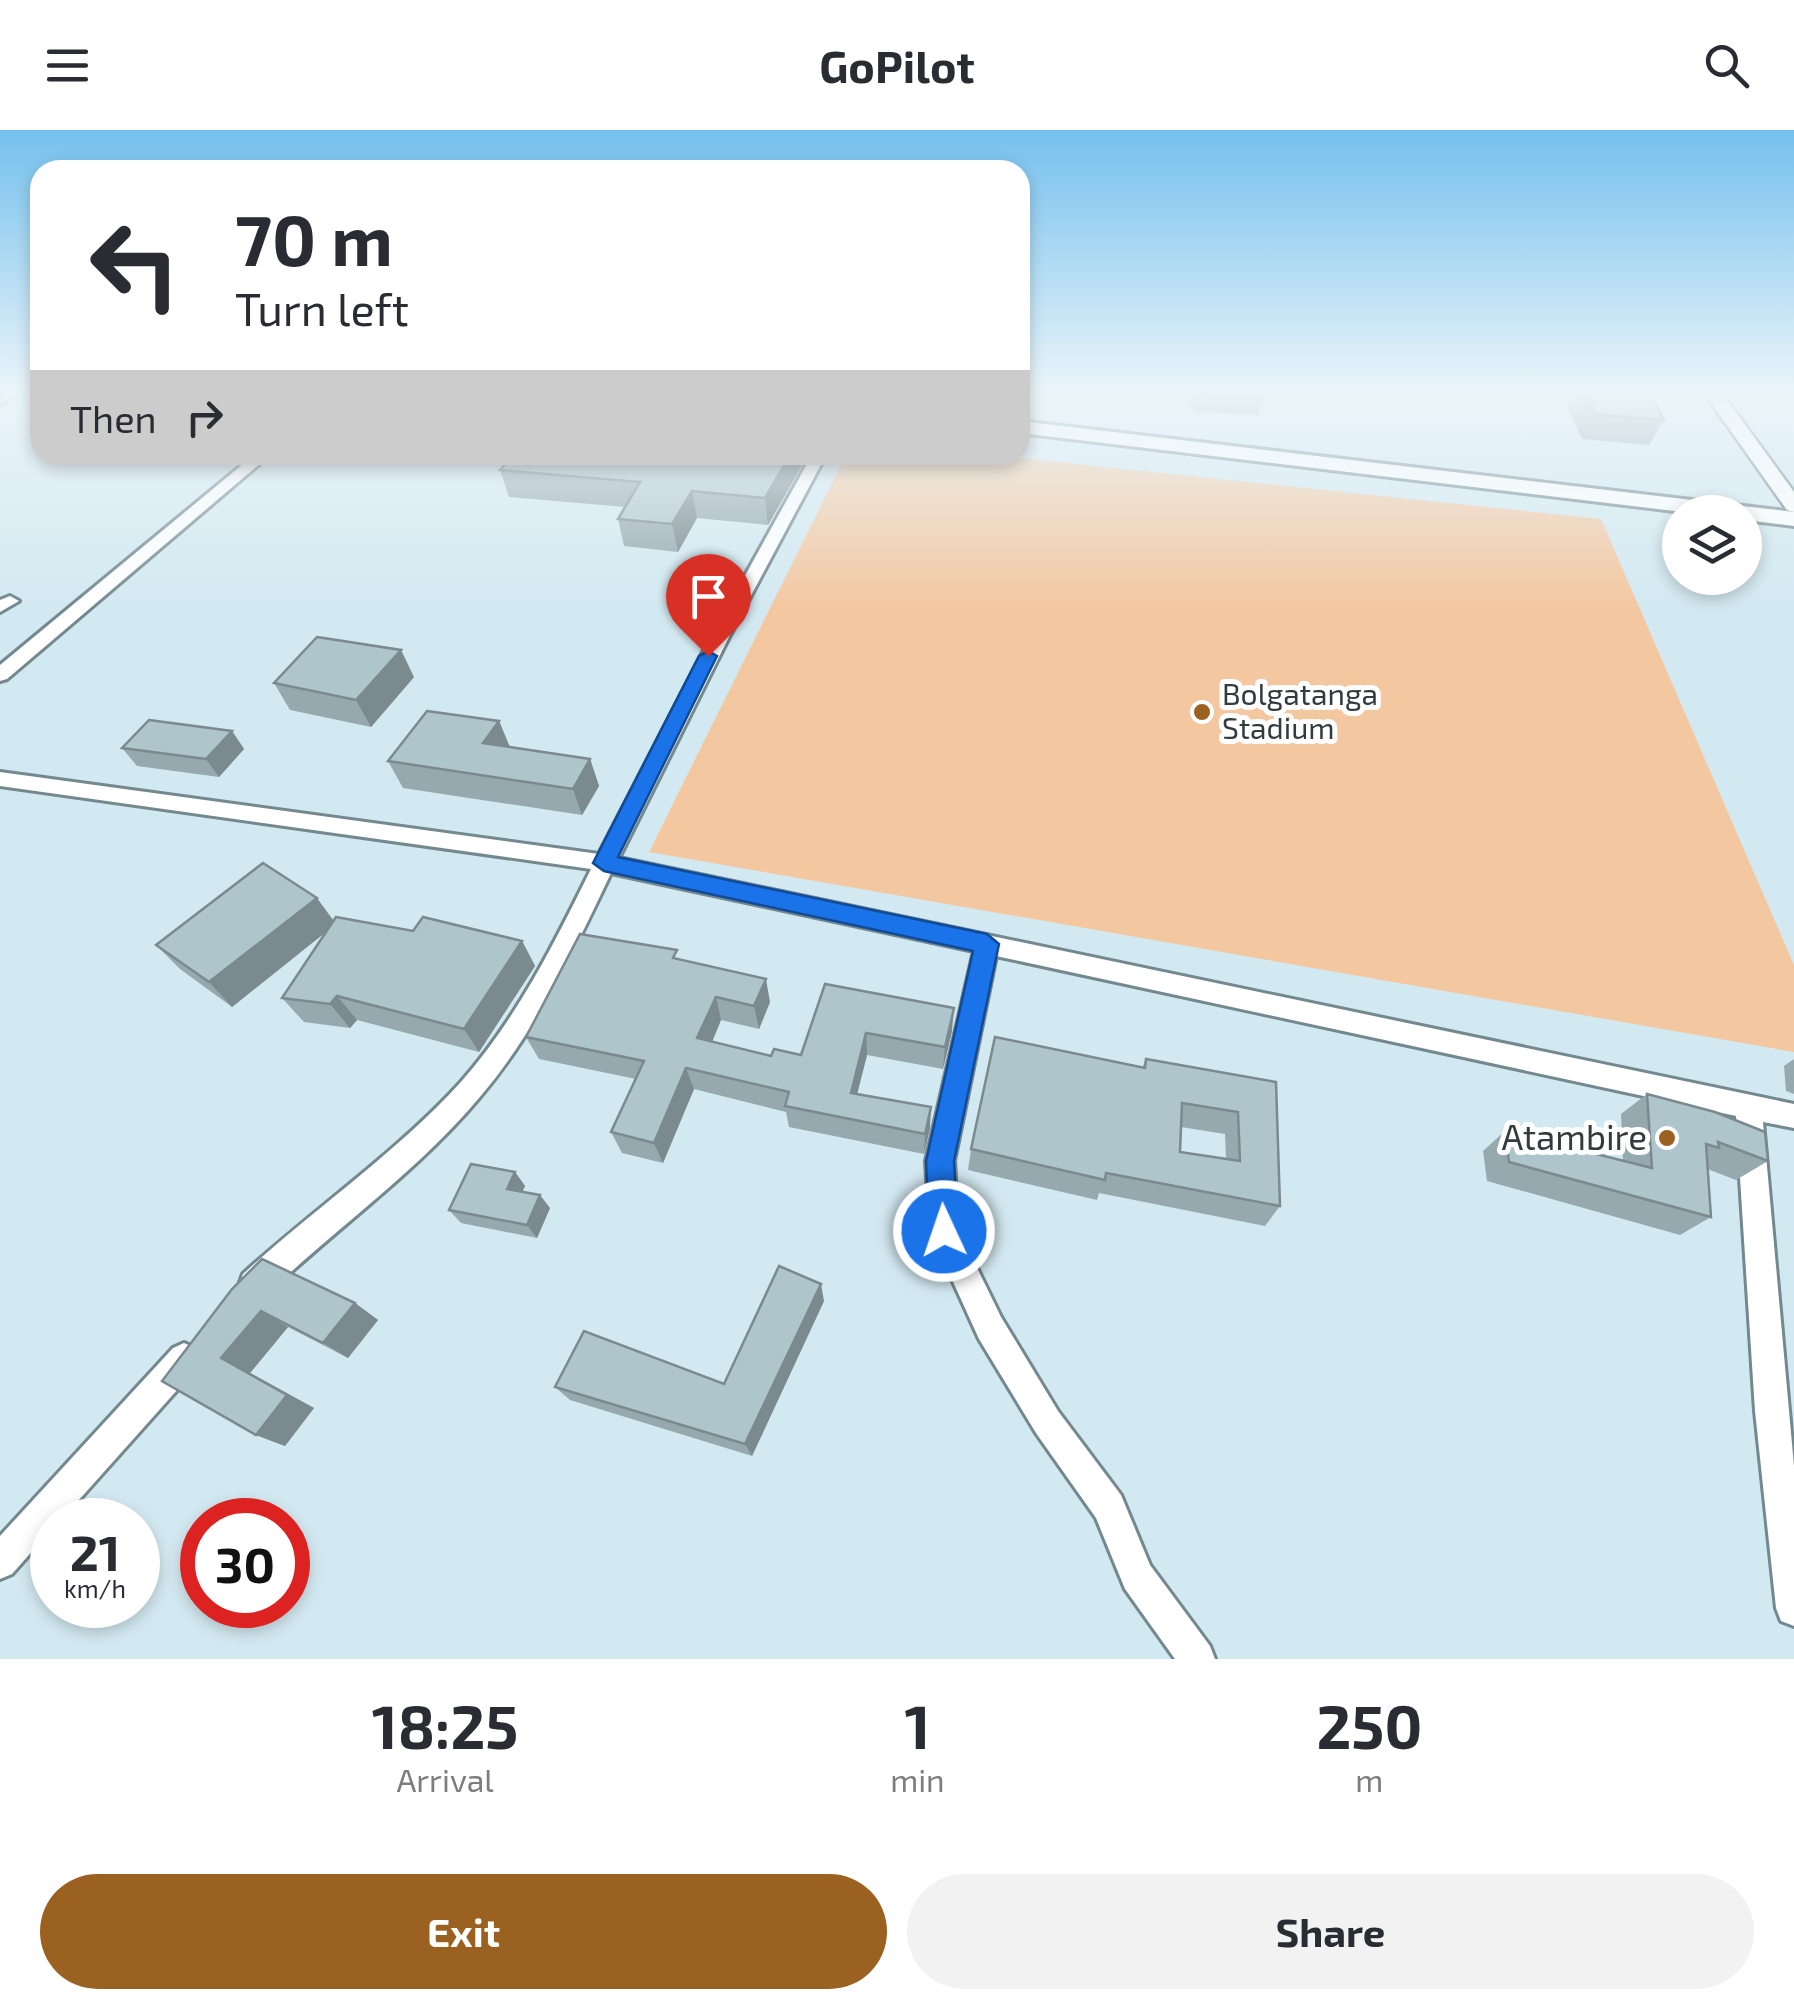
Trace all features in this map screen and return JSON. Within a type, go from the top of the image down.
[{"type":"main road","points":[[1326,464],[1794,520]]},
{"type":"street","points":[[1764,464],[1794,506]]},
{"type":"street","points":[[0,676],[250,465]]},
{"type":"street","points":[[229,1309],[377,1180],[469,1091],[516,1024],[604,863],[708,656],[814,465]]},
{"type":"street","points":[[2,782],[604,863],[1794,1116]]},
{"type":"street","points":[[987,944],[940,1161],[944,1231],[1018,1375],[1109,1507],[1137,1577],[1197,1659]]},
{"type":"street","points":[[1749,1106],[1771,1412],[1794,1608]]},
{"type":"street","points":[[0,1562],[204,1336]]},
{"type":"shaded area","name":"Bolgatanga Stadium","points":[[1081,464],[1601,519],[1794,965],[1794,1052],[649,852],[841,465]]},
{"type":"building","points":[[505,465],[784,465],[765,498],[692,491],[672,524],[618,519],[640,482],[500,470]]},
{"type":"building","points":[[317,637],[401,650],[356,700],[274,683]]},
{"type":"building","points":[[427,711],[499,721],[483,743],[590,759],[573,789],[388,761]]},
{"type":"building","points":[[149,720],[232,731],[206,759],[122,748]]},
{"type":"building","points":[[263,863],[317,898],[209,982],[156,945]]},
{"type":"building","points":[[336,917],[413,931],[423,917],[522,941],[464,1029],[337,996],[330,1004],[282,998]]},
{"type":"building","points":[[580,934],[677,950],[673,958],[766,979],[754,1006],[716,997],[697,1038],[771,1056],[774,1049],[801,1055],[825,984],[954,1008],[945,1047],[866,1033],[851,1093],[931,1107],[925,1134],[785,1106],[789,1092],[686,1068],[654,1143],[611,1132],[644,1061],[526,1037]]},
{"type":"building","points":[[995,1037],[1145,1068],[1146,1059],[1276,1082],[1280,1206],[1106,1173],[1105,1180],[971,1149]],"holes":[[[1182,1103],[1238,1112],[1240,1161],[1180,1152]]]},
{"type":"building","points":[[1647,1094],[1715,1112],[1765,1132],[1768,1161],[1718,1142],[1719,1148],[1706,1144],[1711,1217],[1509,1162],[1505,1131],[1652,1168]]},
{"type":"building","points":[[471,1164],[515,1172],[507,1189],[540,1195],[527,1225],[449,1210]]},
{"type":"building","points":[[262,1259],[355,1303],[323,1343],[261,1311],[221,1358],[287,1395],[256,1435],[162,1381],[232,1289]]},
{"type":"building","points":[[779,1266],[821,1284],[745,1444],[555,1387],[584,1331],[724,1384]]},
{"type":"place","name":"Bolgatanga Stadium","points":[[1202,712]]},
{"type":"place","name":"Atambire","points":[[1667,1138]]},
{"type":"route","points":[[708,656],[604,863],[987,944],[940,1161],[944,1231]]}]
